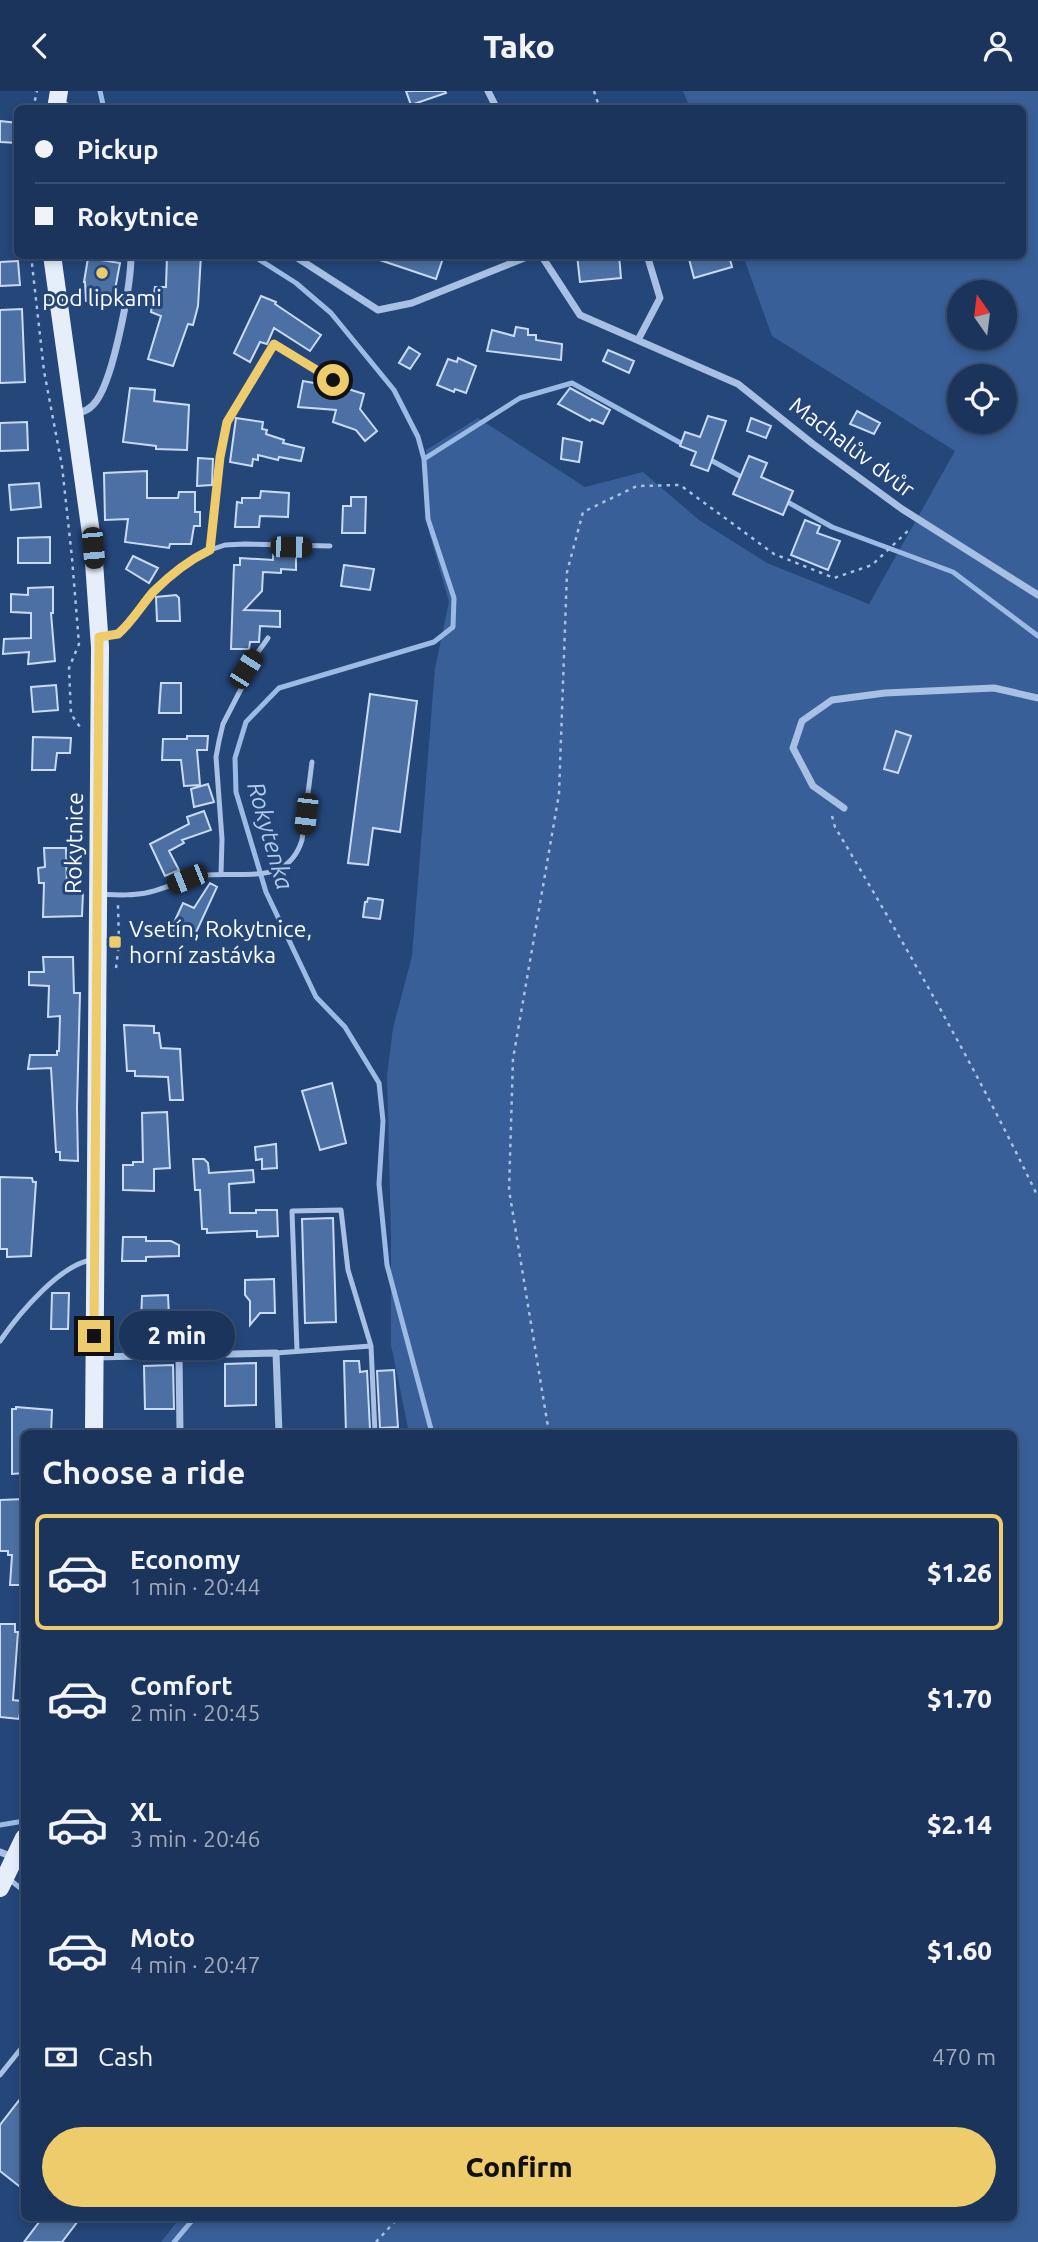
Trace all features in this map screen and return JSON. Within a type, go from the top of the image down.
[{"type":"main road","name":"Rokytnice","points":[[53,259],[93,548],[99,637],[94,1430]]},
{"type":"main road","points":[[3,1882],[8,1855],[21,1841]]},
{"type":"street","points":[[75,414],[92,406],[104,388],[127,296],[131,259]]},
{"type":"street","points":[[299,259],[378,310],[412,303],[522,259]]},
{"type":"street","name":"Machalův dvůr","points":[[544,259],[580,316],[738,384],[813,444],[919,520],[1038,595]]},
{"type":"street","points":[[638,340],[660,298],[648,259]]},
{"type":"street","points":[[844,809],[813,786],[793,748],[802,721],[832,700],[885,693],[995,688],[1038,698]]},
{"type":"street","points":[[94,1357],[276,1353],[279,1430]]},
{"type":"street","points":[[179,1355],[180,1430]]},
{"type":"lane","points":[[210,550],[220,457],[227,422],[274,344],[333,380]]},
{"type":"lane","points":[[99,637],[118,634],[167,579],[210,550],[225,545],[245,544],[330,546]]},
{"type":"lane","points":[[221,874],[222,839],[216,774],[219,741],[223,724],[241,689],[246,669],[268,638]]},
{"type":"lane","points":[[98,894],[139,894],[153,892],[187,879],[221,874],[254,874],[282,868],[299,851],[312,762]]},
{"type":"lane","points":[[297,1351],[292,1210],[341,1210],[348,1270],[371,1346],[374,1430]]},
{"type":"lane","points":[[0,1341],[26,1308],[59,1277],[83,1261],[95,1260]]},
{"type":"lane","points":[[276,1353],[371,1346]]},
{"type":"lane","points":[[3,1882],[21,1890]]},
{"type":"lane","points":[[0,2075],[21,2049]]},
{"type":"path","points":[[31,259],[44,371],[62,466],[72,558],[79,644],[69,668],[71,714],[82,730]]},
{"type":"path","points":[[549,1430],[509,1190],[513,1059],[559,794],[567,572],[583,512],[637,487],[680,485],[774,554],[835,578],[872,565],[919,520]]},
{"type":"path","points":[[829,798],[835,827],[901,938],[993,1104],[1038,1197]]},
{"type":"path","points":[[376,2242],[395,2221]]},
{"type":"shaded area","points":[[683,91],[1038,91],[1038,2242],[161,2242],[178,2221],[1017,2221],[1017,1430],[408,1430],[391,1345],[387,1075],[393,1028],[412,956],[435,668],[449,602],[429,532],[426,450],[478,418],[585,487],[643,472],[699,520],[767,563],[869,604],[955,451],[772,336],[744,259],[1026,259],[1026,105],[689,105]]},
{"type":"building","points":[[406,91],[445,91],[446,93],[411,105]]},
{"type":"building","points":[[0,121],[14,123],[14,143],[0,142]]},
{"type":"building","name":"pod lipkami","points":[[88,259],[120,263],[112,306],[86,301],[84,282]]},
{"type":"building","points":[[167,259],[201,259],[198,306],[193,325],[188,324],[173,366],[148,359],[161,316],[151,312],[155,287],[166,287]]},
{"type":"building","points":[[377,259],[443,259],[436,279]]},
{"type":"building","points":[[577,259],[619,259],[621,278],[580,282]]},
{"type":"building","points":[[689,259],[730,259],[732,267],[694,278]]},
{"type":"building","points":[[18,261],[20,285],[0,286],[0,262]]},
{"type":"building","points":[[261,296],[276,302],[275,304],[321,335],[310,351],[274,328],[267,344],[260,342],[250,362],[234,353]]},
{"type":"building","points":[[22,309],[25,382],[0,383],[0,310]]},
{"type":"building","points":[[516,327],[528,329],[528,335],[536,335],[536,340],[562,344],[561,360],[487,351],[492,330],[514,336]]},
{"type":"building","points":[[409,347],[420,354],[410,369],[399,363]]},
{"type":"building","points":[[608,350],[634,361],[629,373],[603,361]]},
{"type":"building","points":[[458,358],[476,366],[466,393],[455,389],[454,392],[437,385],[448,359],[457,362]]},
{"type":"building","points":[[303,381],[320,384],[321,381],[326,382],[364,394],[360,409],[377,431],[365,441],[356,430],[333,422],[336,410],[298,407]]},
{"type":"building","points":[[130,388],[155,390],[154,401],[189,405],[187,450],[156,449],[156,446],[123,442]]},
{"type":"building","points":[[570,388],[610,410],[603,424],[592,419],[590,421],[558,404]]},
{"type":"building","points":[[857,411],[880,423],[874,434],[850,424]]},
{"type":"building","points":[[708,416],[726,421],[708,471],[691,465],[696,452],[680,446],[685,432],[700,437]]},
{"type":"building","points":[[236,418],[263,422],[262,429],[267,430],[266,434],[284,440],[283,443],[304,448],[301,461],[279,457],[278,460],[258,455],[258,460],[253,459],[252,466],[230,462]]},
{"type":"building","points":[[751,418],[771,426],[766,438],[747,431]]},
{"type":"building","points":[[27,422],[28,450],[0,451],[0,423]]},
{"type":"building","points":[[563,438],[582,442],[579,462],[561,459]]},
{"type":"building","points":[[749,456],[767,463],[761,477],[793,491],[783,515],[733,494]]},
{"type":"building","points":[[198,458],[213,459],[212,485],[197,486]]},
{"type":"building","points":[[147,471],[147,498],[178,498],[179,492],[195,492],[195,512],[200,512],[200,526],[194,526],[191,544],[170,544],[169,548],[125,542],[128,519],[105,520],[104,473]]},
{"type":"building","points":[[39,483],[41,507],[11,510],[9,485]]},
{"type":"building","points":[[261,491],[289,493],[288,517],[260,516],[259,527],[235,527],[237,502],[242,503],[242,498],[260,498]]},
{"type":"building","points":[[351,497],[366,497],[365,533],[342,533],[343,506],[351,506]]},
{"type":"building","points":[[805,520],[820,526],[817,533],[840,541],[828,570],[791,555]]},
{"type":"building","points":[[50,537],[50,563],[18,563],[18,538]]},
{"type":"building","points":[[273,551],[296,552],[296,570],[263,572],[262,591],[244,610],[280,611],[280,627],[260,626],[259,642],[250,642],[249,649],[231,649],[234,565],[240,565],[240,558],[273,560]]},
{"type":"building","points":[[133,556],[158,568],[149,583],[126,569]]},
{"type":"building","points":[[344,565],[374,569],[370,590],[341,586]]},
{"type":"building","points":[[53,587],[51,613],[55,661],[28,664],[29,652],[3,654],[4,639],[31,638],[31,613],[11,612],[11,594],[28,595],[28,588]]},
{"type":"building","points":[[176,595],[179,598],[180,621],[157,621],[156,597]]},
{"type":"building","points":[[161,683],[181,683],[181,713],[159,713]]},
{"type":"building","points":[[56,685],[58,710],[33,712],[31,687]]},
{"type":"building","points":[[370,694],[417,701],[400,832],[373,828],[368,865],[348,863]]},
{"type":"building","points":[[896,731],[911,736],[898,773],[884,769]]},
{"type":"building","points":[[187,736],[208,736],[207,750],[197,750],[200,785],[184,786],[181,760],[162,760],[163,739],[187,739]]},
{"type":"building","points":[[33,737],[71,738],[70,753],[57,753],[55,770],[32,770]]},
{"type":"building","points":[[208,784],[214,802],[194,807],[191,789]]},
{"type":"building","points":[[204,811],[211,830],[182,840],[184,843],[169,851],[179,870],[165,876],[150,844],[189,824],[187,817]]},
{"type":"building","points":[[44,848],[66,848],[67,891],[83,891],[82,916],[43,917],[44,883],[39,883],[38,868],[45,867]]},
{"type":"building","points":[[210,883],[217,887],[193,939],[171,929],[183,903],[194,908]]},
{"type":"building","points":[[368,898],[383,900],[380,919],[363,917]]},
{"type":"building","points":[[43,957],[73,957],[74,993],[80,993],[78,1161],[60,1160],[60,1152],[56,1152],[51,1068],[28,1069],[30,1055],[57,1055],[59,1051],[60,1016],[48,1017],[49,986],[29,985],[29,972],[44,972]]},
{"type":"building","points":[[124,1025],[154,1026],[154,1033],[159,1033],[161,1048],[180,1049],[183,1100],[170,1100],[168,1077],[135,1076],[135,1071],[127,1071]]},
{"type":"building","points":[[332,1083],[346,1143],[320,1150],[302,1091]]},
{"type":"building","points":[[167,1112],[170,1168],[154,1169],[154,1191],[123,1190],[123,1165],[143,1162],[142,1113]]},
{"type":"building","points":[[276,1144],[277,1168],[262,1169],[262,1159],[256,1160],[255,1147]]},
{"type":"building","points":[[193,1159],[204,1159],[208,1163],[209,1173],[253,1170],[254,1182],[229,1184],[230,1213],[277,1210],[278,1236],[257,1237],[257,1231],[207,1233],[207,1229],[202,1229],[200,1190],[195,1190]]},
{"type":"building","points":[[0,1177],[32,1178],[33,1182],[36,1182],[31,1256],[7,1257],[7,1249],[0,1249]]},
{"type":"building","points":[[333,1218],[336,1322],[305,1323],[302,1219]]},
{"type":"building","points":[[123,1237],[171,1241],[179,1245],[179,1256],[122,1261]]},
{"type":"building","points":[[274,1279],[275,1313],[260,1313],[250,1325],[250,1301],[245,1295],[245,1280]]},
{"type":"building","points":[[52,1293],[69,1293],[68,1329],[51,1329]]},
{"type":"building","points":[[168,1295],[170,1338],[143,1338],[142,1296]]},
{"type":"building","points":[[344,1361],[359,1361],[360,1372],[367,1371],[370,1429],[346,1430]]},
{"type":"building","points":[[256,1363],[256,1405],[225,1406],[225,1364]]},
{"type":"building","points":[[173,1365],[174,1409],[145,1409],[144,1366]]},
{"type":"building","points":[[394,1370],[398,1427],[380,1428],[377,1371]]},
{"type":"building","points":[[12,1409],[52,1410],[51,1430],[21,1430],[21,1473],[12,1474]]},
{"type":"building","points":[[21,1499],[21,1585],[10,1585],[12,1555],[8,1555],[8,1551],[0,1551],[0,1500]]},
{"type":"building","points":[[0,1624],[15,1624],[15,1632],[18,1632],[13,1700],[21,1701],[21,1707],[19,1719],[0,1717]]},
{"type":"building","points":[[21,2098],[21,2188],[0,2171],[0,2125]]},
{"type":"building","points":[[40,2221],[78,2221],[62,2242],[24,2242]]},
{"type":"waterway","name":"Rokytenka","points":[[100,91],[103,105]]},
{"type":"waterway","name":"Rokytenka","points":[[258,259],[296,283],[331,313],[394,390],[418,437],[424,459],[428,519],[454,598],[453,627],[434,642],[279,688],[246,722],[235,758],[236,792],[266,892],[316,997],[345,1027],[379,1083],[383,1121],[379,1184],[387,1265],[431,1430]]},
{"type":"waterway","points":[[424,459],[520,398],[572,383],[686,446]]},
{"type":"waterway","points":[[707,458],[745,479]]},
{"type":"waterway","points":[[784,500],[832,527],[953,572],[1038,636]]},
{"type":"waterway","points":[[0,1825],[21,1822]]},
{"type":"waterway","name":"Rokytenka","points":[[174,2242],[192,2221]]},
{"type":"place","name":"pod lipkami","points":[[102,273]]},
{"type":"place","name":"Vsetín, Rokytnice, horní zastávka","points":[[115,942]]},
{"type":"route","points":[[94,1336],[99,637],[111,637],[127,627],[152,593],[167,579],[180,567],[210,550],[220,457],[227,422],[274,344],[333,380]]}]
